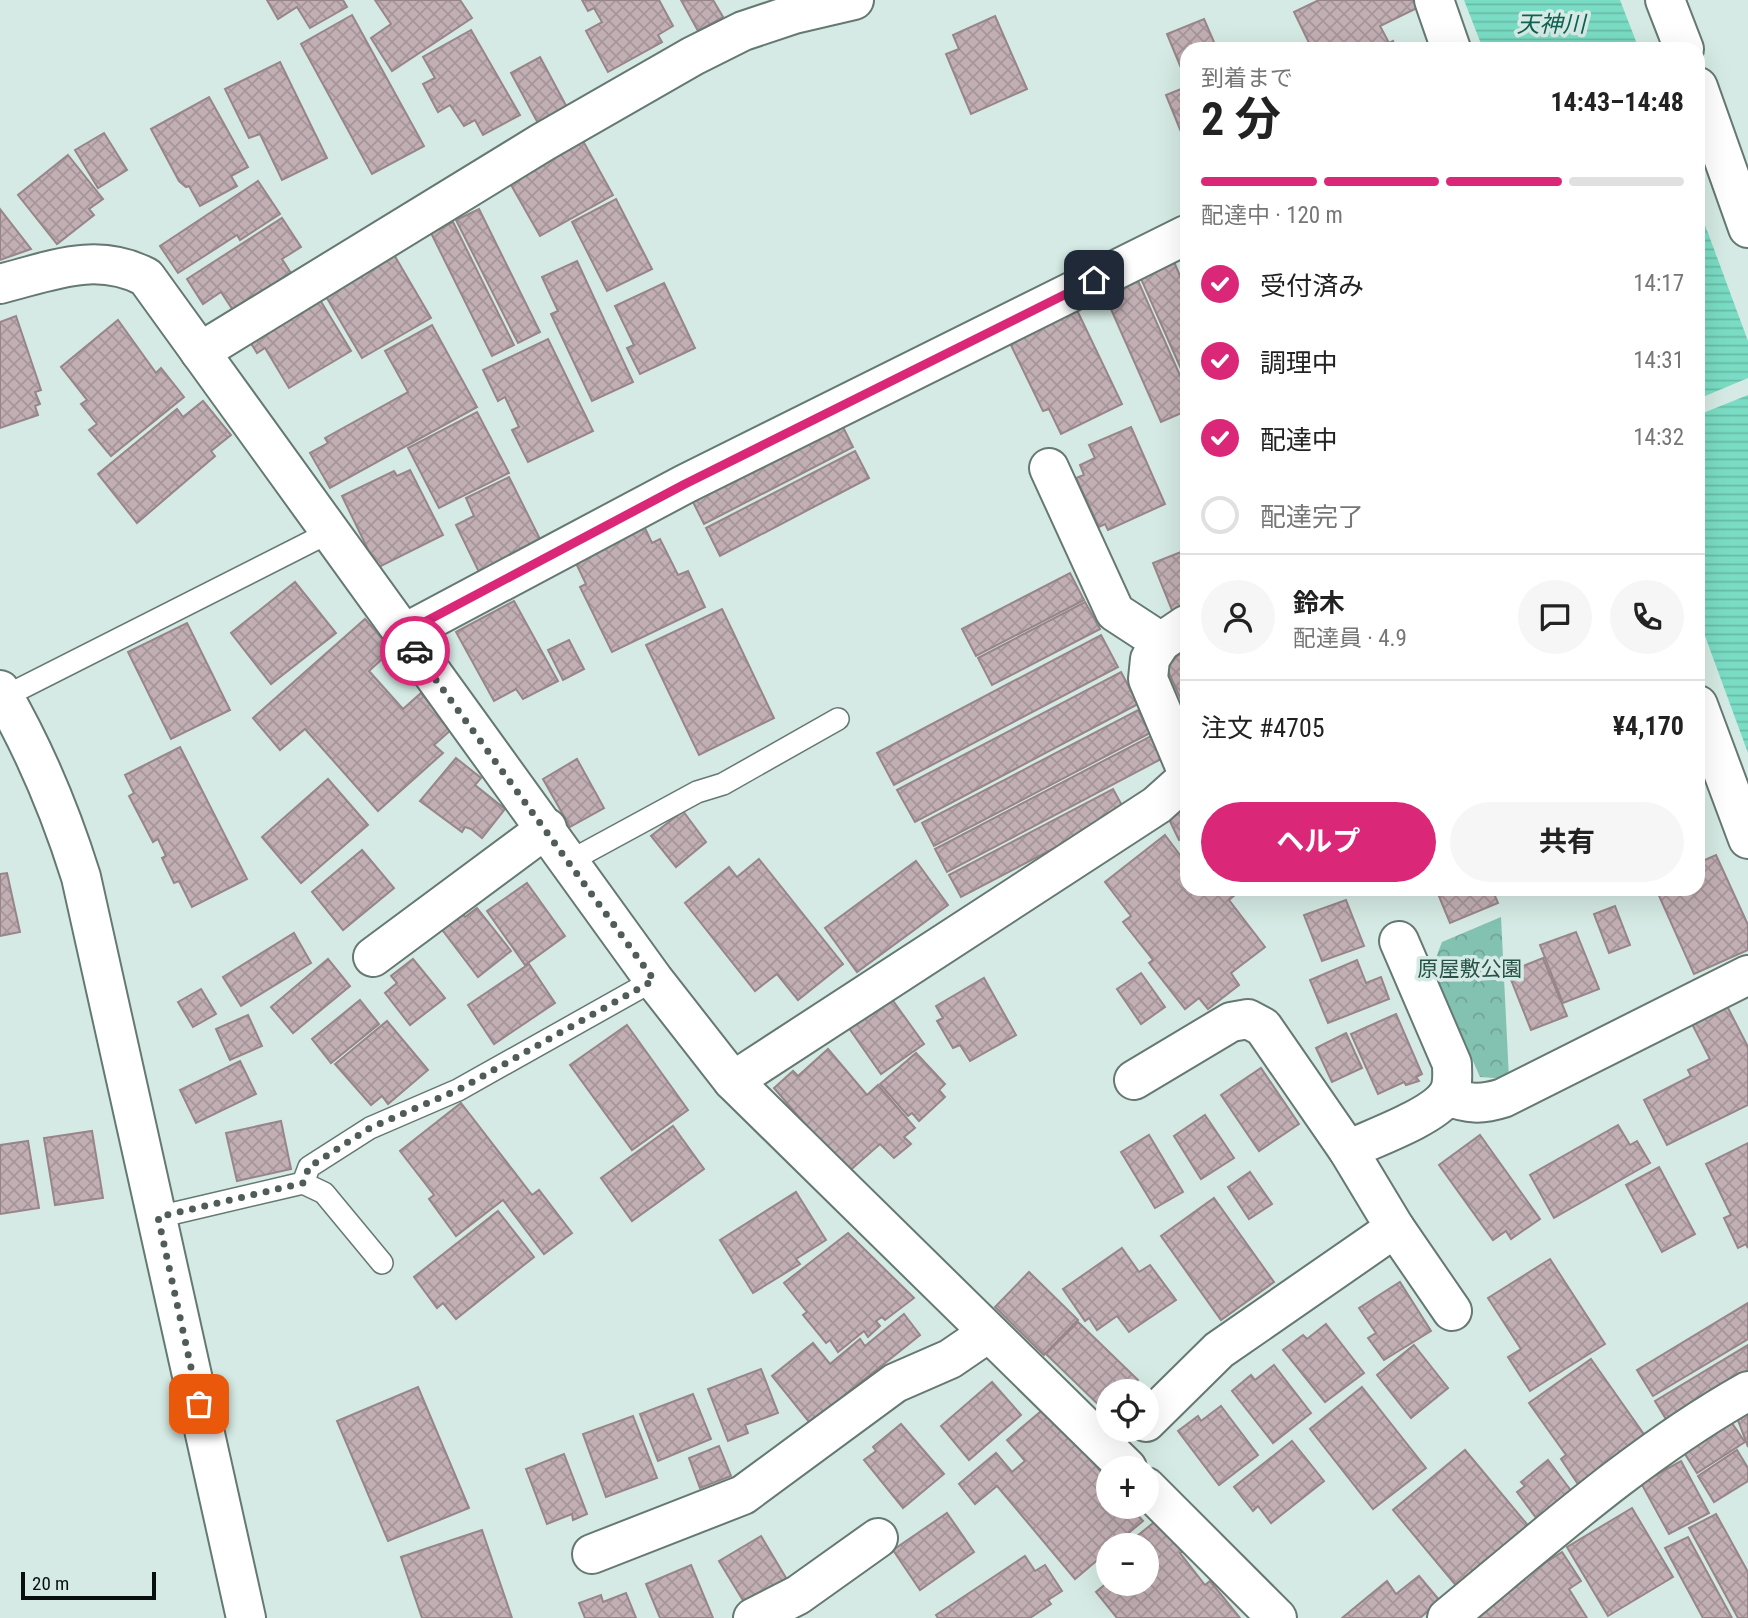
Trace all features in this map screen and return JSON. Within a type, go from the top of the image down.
[{"type":"street","points":[[200,352],[520,156],[693,56],[756,27],[794,14],[853,0]]},
{"type":"street","points":[[1434,0],[1449,42]]},
{"type":"street","points":[[1665,0],[1681,42]]},
{"type":"street","points":[[1705,107],[1748,228]]},
{"type":"street","points":[[402,634],[685,484],[1180,238]]},
{"type":"street","points":[[0,284],[79,264],[125,267],[146,277],[328,533],[547,828],[654,980],[733,1081],[988,1333],[1126,1451]]},
{"type":"street","points":[[1049,468],[1115,612],[1174,634],[1150,659],[1148,679],[1180,755]]},
{"type":"street","points":[[1,695],[52,791],[81,877],[246,1618]]},
{"type":"street","points":[[1705,724],[1748,839]]},
{"type":"street","points":[[733,1081],[1157,804],[1180,784]]},
{"type":"street","points":[[373,957],[547,828]]},
{"type":"street","points":[[1348,1150],[1434,1108],[1447,1096],[1453,1081],[1452,1064],[1399,941]]},
{"type":"street","points":[[1447,1096],[1467,1103],[1485,1104],[1503,1098],[1748,975]]},
{"type":"street","points":[[1134,1080],[1231,1022],[1248,1019],[1263,1027],[1348,1150],[1395,1228],[1452,1311]]},
{"type":"street","points":[[1159,1409],[1219,1350],[1395,1228]]},
{"type":"street","points":[[592,1554],[743,1495],[895,1383],[950,1359],[988,1333]]},
{"type":"street","points":[[1447,1618],[1614,1480],[1698,1419],[1748,1391]]},
{"type":"street","points":[[1159,1500],[1278,1618]]},
{"type":"street","points":[[753,1618],[798,1595],[878,1538]]},
{"type":"lane","points":[[1,695],[328,533]]},
{"type":"lane","points":[[570,861],[697,792],[723,784],[838,719]]},
{"type":"lane","points":[[303,1183],[309,1167],[370,1128],[458,1090],[654,980]]},
{"type":"lane","points":[[158,1217],[303,1183],[324,1193],[382,1263]]},
{"type":"green space","name":"原屋敷公園","points":[[1501,917],[1509,1079],[1480,1077],[1432,968],[1442,942]]},
{"type":"water","name":"天神川","points":[[1464,0],[1620,0],[1636,42],[1480,42]]},
{"type":"water","points":[[1705,225],[1748,341],[1748,753],[1705,636]]},
{"type":"pier","points":[[1748,378],[1748,395],[1705,412],[1705,396]]},
{"type":"building","points":[[267,0],[343,0],[347,7],[310,28],[297,7],[278,19]]},
{"type":"building","points":[[375,0],[460,0],[472,18],[392,71],[371,38],[391,24]]},
{"type":"building","points":[[582,0],[659,0],[673,26],[658,35],[662,42],[608,72],[586,31],[602,22],[594,8],[588,11]]},
{"type":"building","points":[[681,0],[713,0],[723,17],[698,31]]},
{"type":"building","points":[[1319,0],[1413,0],[1417,8],[1380,26],[1388,42],[1309,42],[1294,12]]},
{"type":"building","points":[[352,15],[424,146],[372,174],[301,44]]},
{"type":"building","points":[[995,16],[1027,89],[971,114],[946,54],[959,49],[953,35]]},
{"type":"building","points":[[1204,19],[1214,42],[1180,42],[1180,65],[1167,34]]},
{"type":"building","points":[[471,30],[520,115],[483,135],[475,120],[464,126],[450,105],[438,112],[423,84],[435,78],[423,57]]},
{"type":"building","points":[[540,57],[569,111],[540,127],[511,73]]},
{"type":"building","points":[[280,62],[327,158],[282,180],[260,134],[249,138],[225,89]]},
{"type":"building","points":[[1180,89],[1180,129],[1166,95]]},
{"type":"building","points":[[209,97],[248,167],[231,176],[237,186],[200,206],[189,186],[186,187],[179,181],[151,129]]},
{"type":"building","points":[[104,133],[127,170],[98,188],[75,150]]},
{"type":"building","points":[[583,141],[613,195],[540,236],[510,183]]},
{"type":"building","points":[[68,155],[103,199],[89,209],[94,215],[57,244],[18,195]]},
{"type":"building","points":[[258,181],[280,214],[240,240],[237,235],[178,273],[160,246]]},
{"type":"building","points":[[616,199],[652,269],[607,291],[572,222]]},
{"type":"building","points":[[0,209],[31,249],[0,260]]},
{"type":"building","points":[[479,209],[540,332],[518,343],[456,220]]},
{"type":"building","points":[[282,218],[301,247],[282,259],[296,281],[238,318],[221,292],[203,304],[187,279]]},
{"type":"building","points":[[453,222],[514,345],[492,356],[431,233]]},
{"type":"building","points":[[393,253],[431,318],[362,358],[324,293]]},
{"type":"building","points":[[1172,257],[1180,276],[1180,366],[1138,272]]},
{"type":"building","points":[[577,261],[633,382],[592,401],[551,314],[558,311],[542,277]]},
{"type":"building","points":[[1135,274],[1180,375],[1180,414],[1161,422],[1102,289]]},
{"type":"building","points":[[664,283],[695,348],[640,374],[627,348],[634,345],[615,306]]},
{"type":"building","points":[[317,295],[351,351],[289,388],[265,348],[257,353],[247,337]]},
{"type":"building","points":[[1074,304],[1122,404],[1061,434],[1049,409],[1043,411],[1007,337]]},
{"type":"building","points":[[16,316],[41,390],[35,392],[40,404],[35,406],[38,415],[0,428],[0,322]]},
{"type":"building","points":[[118,320],[156,373],[161,368],[184,397],[111,456],[89,430],[97,424],[81,404],[87,400],[61,367]]},
{"type":"building","points":[[432,325],[477,407],[330,488],[310,453],[328,443],[325,438],[408,392],[385,351]]},
{"type":"building","points":[[548,339],[593,431],[528,462],[512,430],[519,427],[505,397],[498,401],[483,370]]},
{"type":"building","points":[[203,401],[231,435],[211,451],[215,456],[137,523],[98,474],[177,409],[183,417]]},
{"type":"building","points":[[477,412],[509,473],[439,508],[408,448]]},
{"type":"building","points":[[839,419],[853,447],[704,524],[690,496]]},
{"type":"building","points":[[1131,427],[1165,504],[1108,530],[1105,524],[1099,527],[1076,478],[1084,475],[1080,465],[1095,458],[1089,445]]},
{"type":"building","points":[[855,451],[869,478],[720,556],[706,528]]},
{"type":"building","points":[[410,470],[443,535],[377,568],[342,496],[394,471],[397,476]]},
{"type":"building","points":[[509,477],[541,541],[479,572],[456,525],[474,516],[466,498]]},
{"type":"building","points":[[642,522],[652,543],[660,539],[678,575],[688,571],[705,607],[612,652],[580,587],[586,584],[572,555]]},
{"type":"building","points":[[1180,552],[1180,612],[1174,615],[1153,563]]},
{"type":"building","points":[[1070,573],[1084,600],[976,656],[962,629]]},
{"type":"building","points":[[295,582],[336,633],[271,684],[231,633]]},
{"type":"building","points":[[514,601],[558,681],[523,699],[516,689],[494,701],[456,632]]},
{"type":"building","points":[[1085,602],[1100,629],[992,685],[978,658]]},
{"type":"building","points":[[722,609],[774,718],[699,755],[646,645]]},
{"type":"building","points":[[365,619],[392,650],[369,671],[403,709],[421,693],[452,729],[434,745],[443,753],[378,811],[305,729],[280,750],[253,718]]},
{"type":"building","points":[[187,623],[230,710],[171,739],[128,652]]},
{"type":"building","points":[[1101,635],[1118,667],[894,785],[877,753]]},
{"type":"building","points":[[569,640],[584,669],[563,680],[548,650]]},
{"type":"building","points":[[1180,654],[1180,698],[1164,662]]},
{"type":"building","points":[[1121,672],[1138,704],[915,822],[897,790]]},
{"type":"building","points":[[1138,710],[1150,733],[934,846],[922,823]]},
{"type":"building","points":[[1151,736],[1163,758],[947,872],[935,849]]},
{"type":"building","points":[[180,747],[247,879],[192,907],[179,881],[174,883],[162,858],[166,856],[158,839],[153,842],[129,796],[134,793],[125,775]]},
{"type":"building","points":[[456,758],[481,778],[475,785],[505,809],[482,838],[465,827],[462,832],[420,801]]},
{"type":"building","points":[[577,759],[604,808],[570,827],[543,779]]},
{"type":"building","points":[[328,779],[368,825],[301,883],[262,837]]},
{"type":"building","points":[[1113,789],[1125,811],[961,897],[949,875]]},
{"type":"building","points":[[1180,798],[1180,840],[1179,840],[1163,807]]},
{"type":"building","points":[[683,811],[706,842],[676,867],[651,836]]},
{"type":"building","points":[[1165,835],[1180,855],[1180,896],[1234,896],[1229,900],[1265,947],[1231,973],[1239,985],[1208,1009],[1199,998],[1185,1009],[1149,963],[1153,960],[1123,922],[1131,916],[1105,882]]},
{"type":"building","points":[[362,850],[394,888],[343,930],[312,892]]},
{"type":"building","points":[[1716,855],[1748,925],[1748,950],[1694,974],[1659,896],[1705,896],[1705,860]]},
{"type":"building","points":[[759,859],[843,964],[798,1000],[777,974],[755,991],[685,903],[729,867],[737,877]]},
{"type":"building","points":[[916,861],[948,905],[857,972],[825,928]]},
{"type":"building","points":[[7,873],[20,932],[0,936],[0,874]]},
{"type":"building","points":[[527,883],[565,936],[525,965],[487,911]]},
{"type":"building","points":[[1439,896],[1495,896],[1498,903],[1450,923]]},
{"type":"building","points":[[1346,900],[1364,946],[1322,961],[1304,915]]},
{"type":"building","points":[[1615,906],[1630,945],[1609,953],[1594,914]]},
{"type":"building","points":[[477,908],[511,951],[478,977],[440,927],[460,911],[465,917]]},
{"type":"building","points":[[1576,932],[1599,989],[1563,1003],[1540,945]]},
{"type":"building","points":[[294,933],[311,963],[241,1006],[223,977]]},
{"type":"building","points":[[1543,958],[1567,1016],[1531,1030],[1508,972]]},
{"type":"building","points":[[328,959],[350,986],[293,1033],[271,1007]]},
{"type":"building","points":[[413,959],[445,998],[410,1025],[385,993],[397,983],[391,976]]},
{"type":"building","points":[[1357,960],[1366,983],[1381,977],[1389,999],[1328,1023],[1310,980]]},
{"type":"building","points":[[529,964],[555,1003],[494,1044],[468,1005]]},
{"type":"building","points":[[1141,973],[1165,1007],[1141,1024],[1117,989]]},
{"type":"building","points":[[984,978],[1016,1035],[970,1061],[960,1045],[953,1048],[937,1021],[943,1018],[936,1006]]},
{"type":"building","points":[[201,989],[216,1014],[193,1027],[178,1002]]},
{"type":"building","points":[[886,991],[924,1044],[881,1074],[844,1021]]},
{"type":"building","points":[[360,1000],[379,1024],[331,1063],[312,1039]]},
{"type":"building","points":[[1727,1006],[1748,1047],[1748,1105],[1667,1145],[1644,1100],[1691,1076],[1688,1070],[1710,1059],[1692,1024]]},
{"type":"building","points":[[1396,1014],[1422,1074],[1416,1077],[1419,1081],[1406,1085],[1404,1082],[1378,1094],[1351,1034]]},
{"type":"building","points":[[248,1015],[262,1046],[230,1060],[216,1029]]},
{"type":"building","points":[[387,1021],[428,1070],[388,1104],[382,1096],[371,1105],[335,1064]]},
{"type":"building","points":[[627,1025],[688,1110],[632,1150],[570,1065]]},
{"type":"building","points":[[1346,1033],[1362,1068],[1332,1082],[1316,1048]]},
{"type":"building","points":[[828,1049],[867,1095],[878,1085],[915,1128],[904,1137],[911,1144],[894,1158],[880,1144],[847,1173],[774,1088],[793,1071],[798,1076]]},
{"type":"building","points":[[916,1053],[945,1084],[939,1090],[945,1097],[919,1121],[912,1113],[908,1116],[880,1084]]},
{"type":"building","points":[[240,1061],[256,1094],[196,1123],[180,1090]]},
{"type":"building","points":[[1261,1068],[1299,1124],[1259,1151],[1221,1095]]},
{"type":"building","points":[[461,1103],[532,1195],[539,1190],[572,1233],[544,1254],[503,1200],[456,1236],[429,1199],[434,1195],[400,1151]]},
{"type":"building","points":[[1205,1115],[1234,1158],[1201,1179],[1174,1136]]},
{"type":"building","points":[[281,1121],[291,1169],[237,1181],[226,1133]]},
{"type":"building","points":[[1618,1125],[1630,1145],[1637,1141],[1650,1163],[1554,1218],[1530,1175]]},
{"type":"building","points":[[673,1126],[704,1169],[632,1221],[601,1178]]},
{"type":"building","points":[[92,1131],[103,1198],[55,1205],[44,1138]]},
{"type":"building","points":[[1149,1135],[1183,1192],[1155,1208],[1121,1152]]},
{"type":"building","points":[[1480,1135],[1540,1219],[1511,1239],[1506,1231],[1493,1240],[1439,1165]]},
{"type":"building","points":[[28,1141],[39,1208],[0,1214],[0,1145]]},
{"type":"building","points":[[1748,1143],[1748,1248],[1746,1244],[1738,1248],[1724,1218],[1731,1215],[1706,1164]]},
{"type":"building","points":[[1659,1167],[1695,1234],[1662,1252],[1626,1185]]},
{"type":"building","points":[[1250,1172],[1272,1204],[1249,1219],[1228,1187]]},
{"type":"building","points":[[796,1192],[826,1240],[796,1259],[800,1264],[753,1293],[720,1240]]},
{"type":"building","points":[[1214,1198],[1274,1282],[1221,1320],[1161,1236]]},
{"type":"building","points":[[498,1211],[534,1257],[456,1319],[443,1303],[437,1308],[414,1277]]},
{"type":"building","points":[[848,1233],[914,1298],[885,1320],[882,1317],[876,1321],[880,1326],[868,1337],[864,1331],[838,1352],[830,1340],[826,1343],[803,1315],[807,1312],[784,1283]]},
{"type":"building","points":[[1122,1248],[1139,1272],[1150,1265],[1176,1300],[1129,1332],[1117,1316],[1097,1330],[1089,1318],[1085,1321],[1063,1289]]},
{"type":"building","points":[[1550,1259],[1605,1344],[1530,1391],[1508,1357],[1521,1349],[1488,1298]]},
{"type":"building","points":[[1029,1272],[1078,1320],[1044,1355],[995,1307]]},
{"type":"building","points":[[1400,1282],[1431,1331],[1384,1360],[1368,1338],[1376,1333],[1359,1308]]},
{"type":"building","points":[[1748,1303],[1748,1339],[1653,1396],[1637,1370]]},
{"type":"building","points":[[904,1314],[920,1335],[810,1423],[772,1376],[813,1343],[830,1364],[860,1339],[865,1346]]},
{"type":"building","points":[[1078,1322],[1137,1379],[1096,1379],[1096,1402],[1046,1354]]},
{"type":"building","points":[[1326,1324],[1364,1373],[1325,1402],[1283,1350],[1303,1335],[1307,1339]]},
{"type":"building","points":[[1414,1345],[1448,1388],[1411,1418],[1377,1375]]},
{"type":"building","points":[[1748,1345],[1748,1379],[1670,1426],[1655,1401]]},
{"type":"building","points":[[1591,1359],[1650,1443],[1598,1470],[1578,1484],[1561,1459],[1566,1455],[1529,1403]]},
{"type":"building","points":[[1274,1365],[1311,1413],[1273,1443],[1232,1391],[1251,1375],[1255,1380]]},
{"type":"building","points":[[761,1369],[778,1413],[745,1425],[748,1433],[728,1441],[708,1389]]},
{"type":"building","points":[[992,1382],[1021,1415],[969,1460],[941,1426]]},
{"type":"building","points":[[418,1387],[469,1508],[388,1541],[337,1421]]},
{"type":"building","points":[[1362,1387],[1426,1468],[1373,1509],[1310,1429]]},
{"type":"building","points":[[693,1394],[711,1439],[658,1461],[640,1414]]},
{"type":"building","points":[[1748,1401],[1748,1447],[1733,1407]]},
{"type":"building","points":[[1221,1406],[1258,1455],[1219,1485],[1178,1431],[1198,1416],[1201,1421]]},
{"type":"building","points":[[1046,1407],[1096,1466],[1096,1519],[1143,1521],[1128,1533],[1096,1533],[1096,1561],[1075,1579],[997,1486],[975,1504],[959,1484],[996,1453],[1012,1472],[1025,1461],[1007,1440]]},
{"type":"building","points":[[1725,1413],[1745,1442],[1697,1473],[1678,1443]]},
{"type":"building","points":[[633,1416],[657,1478],[606,1497],[583,1434]]},
{"type":"building","points":[[901,1424],[944,1474],[903,1508],[864,1460],[876,1451],[873,1447]]},
{"type":"building","points":[[1292,1441],[1324,1481],[1271,1523],[1258,1506],[1253,1511],[1234,1487]]},
{"type":"building","points":[[719,1446],[731,1476],[700,1488],[689,1458]]},
{"type":"building","points":[[1465,1450],[1531,1529],[1459,1589],[1393,1510]]},
{"type":"building","points":[[1737,1450],[1748,1468],[1748,1481],[1714,1502],[1698,1476]]},
{"type":"building","points":[[564,1454],[587,1514],[573,1520],[572,1514],[547,1524],[526,1469]]},
{"type":"building","points":[[1548,1460],[1572,1492],[1537,1519],[1517,1492],[1525,1486],[1521,1482]]},
{"type":"building","points":[[1681,1461],[1709,1513],[1669,1534],[1641,1483]]},
{"type":"building","points":[[1632,1508],[1673,1577],[1608,1616],[1567,1547]]},
{"type":"building","points":[[947,1513],[974,1552],[920,1590],[893,1550]]},
{"type":"building","points":[[1716,1514],[1748,1572],[1748,1618],[1738,1618],[1689,1528]]},
{"type":"building","points":[[1158,1519],[1185,1550],[1180,1553],[1205,1585],[1210,1581],[1240,1618],[1117,1618],[1099,1596],[1159,1596],[1159,1533],[1141,1533]]},
{"type":"building","points":[[482,1530],[512,1618],[422,1618],[401,1557]]},
{"type":"building","points":[[761,1536],[789,1583],[747,1607],[719,1561]]},
{"type":"building","points":[[1688,1537],[1732,1618],[1703,1618],[1665,1548]]},
{"type":"building","points":[[1562,1552],[1581,1581],[1569,1589],[1587,1618],[1475,1618],[1470,1610]]},
{"type":"building","points":[[1025,1556],[1035,1571],[1045,1565],[1062,1591],[1048,1600],[1051,1604],[1030,1618],[938,1618],[936,1615]]},
{"type":"building","points":[[691,1565],[713,1618],[660,1618],[646,1584]]},
{"type":"building","points":[[1419,1576],[1440,1601],[1420,1618],[1342,1618],[1387,1581],[1396,1594]]},
{"type":"building","points":[[626,1593],[636,1618],[585,1618],[579,1603],[601,1595],[603,1602]]},
{"type":"way so far","points":[[199,1404],[158,1217],[303,1183],[304,1174],[309,1167],[370,1128],[458,1090],[654,980],[547,828],[415,651]]},
{"type":"route","points":[[415,651],[402,634],[685,484],[1094,280]]}]
